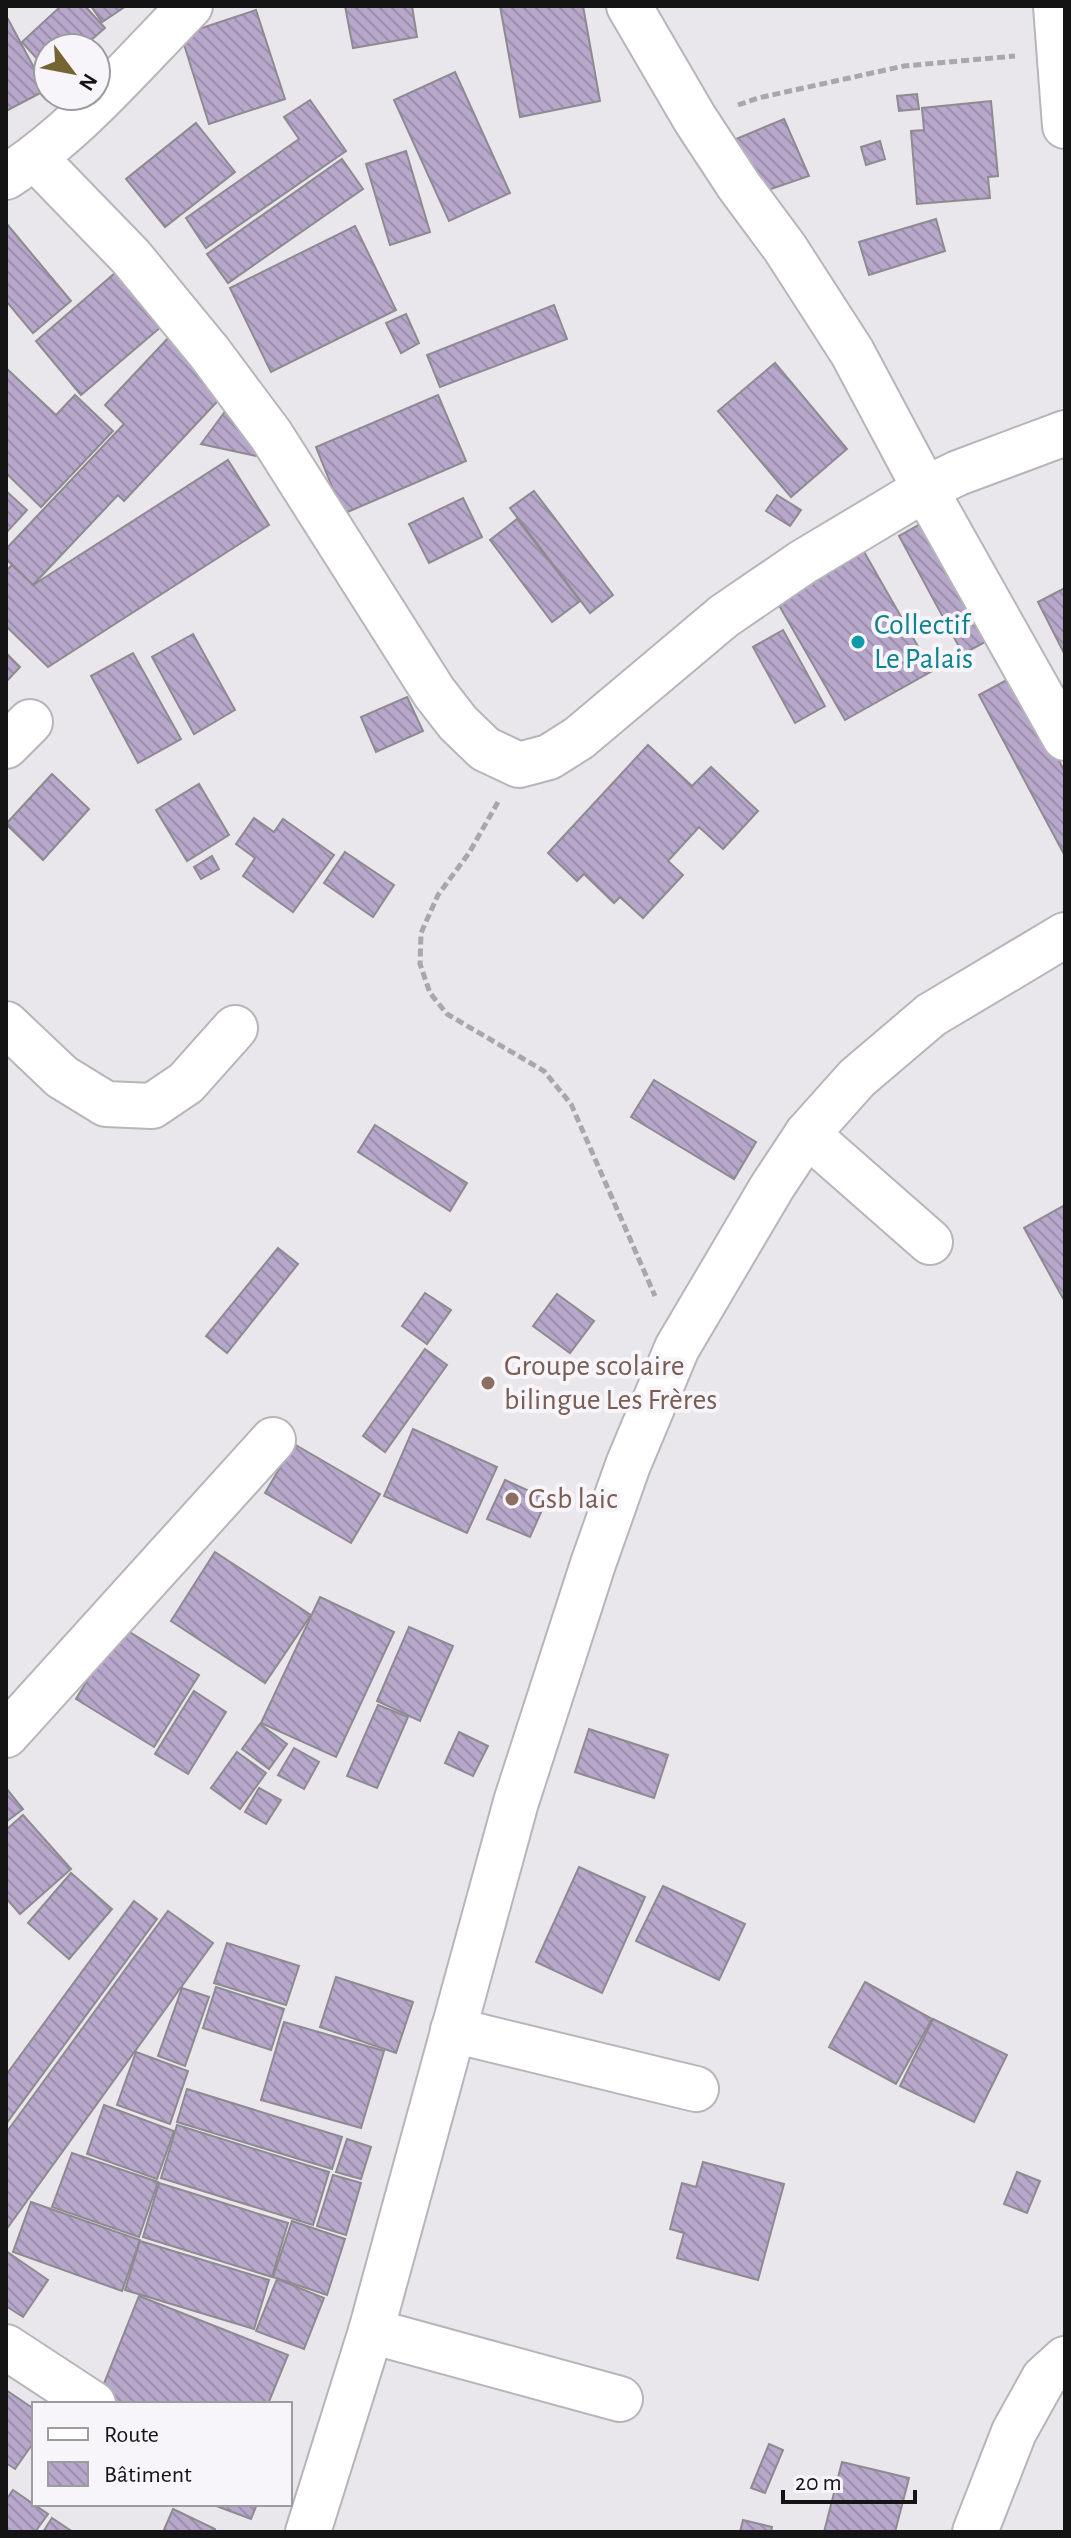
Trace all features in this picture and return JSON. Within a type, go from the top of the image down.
[{"type":"street","points":[[190,6],[109,89],[21,167],[131,257],[209,352],[271,435],[434,692],[458,723],[485,749],[519,765],[549,757],[579,738],[724,616],[803,562],[925,489],[958,473],[1065,433]]},
{"type":"street","points":[[629,6],[695,119],[785,248],[852,352],[1065,738]]},
{"type":"street","points":[[1056,6],[1065,126]]},
{"type":"street","points":[[308,2532],[371,2331],[516,1802],[583,1592],[628,1465],[677,1348],[807,1134],[857,1078],[931,1015],[1065,935]]},
{"type":"street","points":[[6,1024],[62,1077],[106,1104],[152,1106],[186,1083],[235,1028]]},
{"type":"street","points":[[807,1134],[930,1242]]},
{"type":"street","points":[[6,1735],[273,1440]]},
{"type":"street","points":[[453,2030],[696,2089]]},
{"type":"street","points":[[371,2331],[620,2399]]},
{"type":"street","points":[[6,2347],[90,2402]]},
{"type":"street","points":[[975,2532],[1014,2432],[1044,2378],[1065,2359]]},
{"type":"path","points":[[695,119],[758,98],[904,66],[1059,53]]},
{"type":"path","points":[[519,765],[469,853],[438,895],[421,933],[420,964],[430,993],[447,1014],[544,1071],[571,1104],[677,1348]]},
{"type":"building","points":[[61,6],[85,6],[105,28],[100,32],[33,32]]},
{"type":"building","points":[[91,6],[126,6],[102,22]]},
{"type":"building","points":[[345,6],[412,6],[417,37],[353,48]]},
{"type":"building","points":[[500,6],[583,6],[600,101],[520,117]]},
{"type":"building","points":[[256,10],[285,99],[209,124],[181,35]]},
{"type":"building","points":[[8,19],[32,64],[32,97],[6,111]]},
{"type":"building","points":[[32,33],[32,53],[22,42]]},
{"type":"building","points":[[455,72],[510,193],[449,221],[394,100]]},
{"type":"building","points":[[917,94],[919,109],[899,111],[897,96]]},
{"type":"building","points":[[310,100],[346,151],[206,248],[186,218],[299,139],[284,117]]},
{"type":"building","points":[[991,101],[998,176],[988,177],[990,198],[917,204],[911,131],[924,130],[922,108]]},
{"type":"building","points":[[784,119],[809,176],[765,191],[729,142]]},
{"type":"building","points":[[196,123],[235,172],[165,227],[126,179]]},
{"type":"building","points":[[880,141],[885,159],[866,165],[861,147]]},
{"type":"building","points":[[406,151],[430,232],[390,245],[366,164]]},
{"type":"building","points":[[342,159],[363,189],[228,283],[207,254]]},
{"type":"building","points":[[936,219],[945,251],[869,275],[859,242]]},
{"type":"building","points":[[6,223],[71,301],[33,333],[6,301]]},
{"type":"building","points":[[355,226],[396,310],[271,372],[230,288]]},
{"type":"building","points":[[122,267],[168,321],[81,395],[36,341]]},
{"type":"building","points":[[554,305],[567,339],[440,387],[427,355]]},
{"type":"building","points":[[406,314],[419,343],[401,353],[386,323]]},
{"type":"building","points":[[171,335],[228,390],[124,501],[118,495],[33,585],[6,559],[6,549],[124,424],[105,405]]},
{"type":"building","points":[[775,363],[847,449],[791,497],[718,411]]},
{"type":"building","points":[[6,368],[56,415],[75,395],[113,431],[41,507],[6,473]]},
{"type":"building","points":[[438,395],[466,461],[343,514],[316,447]]},
{"type":"building","points":[[232,402],[265,458],[201,444]]},
{"type":"building","points":[[228,460],[269,525],[48,667],[6,626],[6,571],[12,565],[33,585]]},
{"type":"building","points":[[6,491],[27,510],[6,533]]},
{"type":"building","points":[[534,491],[613,595],[590,613],[510,508]]},
{"type":"building","points":[[777,495],[801,510],[790,526],[766,511]]},
{"type":"building","points":[[463,498],[482,537],[429,563],[409,524]]},
{"type":"building","points":[[931,518],[996,636],[963,654],[899,536]]},
{"type":"building","points":[[517,519],[580,601],[552,622],[490,540]]},
{"type":"building","name":"Collectif Le Palais","points":[[863,550],[932,671],[845,720],[776,600]]},
{"type":"building","points":[[1065,588],[1065,655],[1038,602]]},
{"type":"building","points":[[783,630],[825,706],[795,723],[753,647]]},
{"type":"building","points":[[193,634],[235,710],[194,734],[152,657]]},
{"type":"building","points":[[6,653],[20,667],[6,682]]},
{"type":"building","points":[[133,653],[181,739],[138,763],[91,676]]},
{"type":"building","points":[[1014,676],[1065,772],[1065,856],[979,695]]},
{"type":"building","points":[[407,697],[423,731],[376,752],[361,717]]},
{"type":"building","points":[[648,745],[692,786],[711,767],[758,811],[723,849],[699,827],[668,861],[683,875],[643,918],[620,897],[614,903],[584,874],[577,881],[548,853]]},
{"type":"building","points":[[52,774],[89,809],[43,860],[6,824]]},
{"type":"building","points":[[199,784],[229,835],[187,861],[156,810]]},
{"type":"building","points":[[254,818],[274,832],[283,819],[334,855],[293,912],[243,876],[255,858],[236,844]]},
{"type":"building","points":[[345,852],[394,885],[373,917],[324,883]]},
{"type":"building","points":[[212,856],[219,869],[201,879],[194,867]]},
{"type":"building","points":[[654,1080],[756,1142],[734,1179],[631,1117]]},
{"type":"building","points":[[375,1125],[467,1183],[450,1211],[358,1152]]},
{"type":"building","points":[[1065,1205],[1065,1302],[1024,1228]]},
{"type":"building","points":[[278,1248],[298,1264],[227,1353],[206,1336]]},
{"type":"building","points":[[425,1293],[451,1310],[427,1344],[402,1326]]},
{"type":"building","points":[[557,1294],[594,1321],[570,1353],[533,1326]]},
{"type":"building","points":[[425,1349],[447,1365],[385,1452],[363,1436]]},
{"type":"building","points":[[413,1429],[497,1467],[467,1533],[384,1496]]},
{"type":"building","points":[[294,1444],[380,1494],[351,1543],[265,1493]]},
{"type":"building","points":[[505,1480],[547,1499],[530,1537],[487,1519]]},
{"type":"building","points":[[215,1552],[311,1615],[265,1683],[171,1621]]},
{"type":"building","points":[[320,1597],[394,1632],[336,1757],[261,1723]]},
{"type":"building","points":[[120,1626],[199,1675],[154,1747],[76,1699]]},
{"type":"building","points":[[409,1627],[453,1646],[420,1721],[377,1701]]},
{"type":"building","points":[[194,1691],[226,1712],[188,1774],[155,1754]]},
{"type":"building","points":[[378,1705],[408,1717],[377,1788],[347,1776]]},
{"type":"building","points":[[260,1724],[287,1744],[269,1769],[242,1749]]},
{"type":"building","points":[[589,1729],[668,1755],[654,1798],[575,1772]]},
{"type":"building","points":[[459,1732],[488,1746],[473,1776],[445,1763]]},
{"type":"building","points":[[294,1748],[319,1762],[304,1789],[278,1775]]},
{"type":"building","points":[[237,1752],[266,1773],[240,1809],[211,1788]]},
{"type":"building","points":[[6,1788],[23,1809],[6,1822]]},
{"type":"building","points":[[259,1788],[281,1800],[266,1824],[245,1812]]},
{"type":"building","points":[[23,1815],[71,1869],[20,1914],[6,1898],[6,1830]]},
{"type":"building","points":[[579,1867],[645,1897],[602,1993],[536,1962]]},
{"type":"building","points":[[71,1873],[112,1909],[69,1959],[28,1923]]},
{"type":"building","points":[[663,1886],[745,1924],[719,1980],[636,1941]]},
{"type":"building","points":[[134,1901],[157,1919],[6,2124],[6,2075]]},
{"type":"building","points":[[168,1911],[213,1943],[6,2230],[6,2133]]},
{"type":"building","points":[[227,1943],[299,1966],[286,2005],[214,1983]]},
{"type":"building","points":[[336,1977],[413,2002],[396,2053],[320,2027]]},
{"type":"building","points":[[865,1982],[932,2019],[896,2084],[829,2047]]},
{"type":"building","points":[[216,1987],[284,2009],[271,2050],[203,2028]]},
{"type":"building","points":[[182,1988],[209,1997],[185,2066],[158,2056]]},
{"type":"building","points":[[933,2019],[1007,2055],[974,2122],[900,2086]]},
{"type":"building","points":[[284,2022],[384,2051],[361,2128],[261,2100]]},
{"type":"building","points":[[136,2052],[188,2071],[170,2124],[117,2105]]},
{"type":"building","points":[[187,2089],[342,2137],[332,2169],[177,2122]]},
{"type":"building","points":[[104,2105],[174,2131],[157,2179],[87,2154]]},
{"type":"building","points":[[177,2125],[329,2172],[313,2225],[161,2178]]},
{"type":"building","points":[[347,2139],[371,2147],[361,2179],[336,2172]]},
{"type":"building","points":[[72,2153],[158,2182],[139,2237],[52,2207]]},
{"type":"building","points":[[703,2162],[784,2184],[758,2280],[677,2258],[684,2233],[670,2229],[682,2183],[696,2187]]},
{"type":"building","points":[[1017,2172],[1040,2181],[1027,2213],[1004,2204]]},
{"type":"building","points":[[333,2175],[361,2183],[346,2235],[317,2226]]},
{"type":"building","points":[[159,2183],[288,2223],[272,2277],[143,2237]]},
{"type":"building","points":[[31,2202],[140,2240],[122,2291],[13,2252]]},
{"type":"building","points":[[292,2221],[345,2239],[327,2295],[273,2277]]},
{"type":"building","points":[[140,2241],[269,2280],[254,2329],[125,2290]]},
{"type":"building","points":[[6,2251],[48,2280],[23,2317],[6,2306]]},
{"type":"building","points":[[277,2279],[324,2298],[304,2349],[256,2331]]},
{"type":"building","points":[[139,2296],[288,2355],[269,2402],[114,2402],[99,2396]]},
{"type":"building","points":[[6,2390],[32,2408],[32,2445],[15,2469],[6,2463]]},
{"type":"building","points":[[769,2444],[783,2450],[765,2493],[751,2488]]},
{"type":"building","points":[[842,2462],[909,2478],[895,2532],[824,2532]]},
{"type":"building","points":[[13,2490],[32,2506],[48,2514],[35,2532],[6,2532],[6,2500]]},
{"type":"building","points":[[216,2506],[256,2506],[251,2519]]},
{"type":"building","points":[[173,2509],[215,2529],[214,2532],[163,2532]]},
{"type":"building","points":[[52,2518],[73,2532],[43,2532]]},
{"type":"building","points":[[743,2520],[772,2527],[771,2532],[740,2532]]},
{"type":"place","name":"Collectif Le Palais","points":[[858,642]]},
{"type":"place","name":"Groupe scolaire bilingue Les Frères","points":[[488,1383]]},
{"type":"place","name":"Gsb laic","points":[[512,1499]]}]
